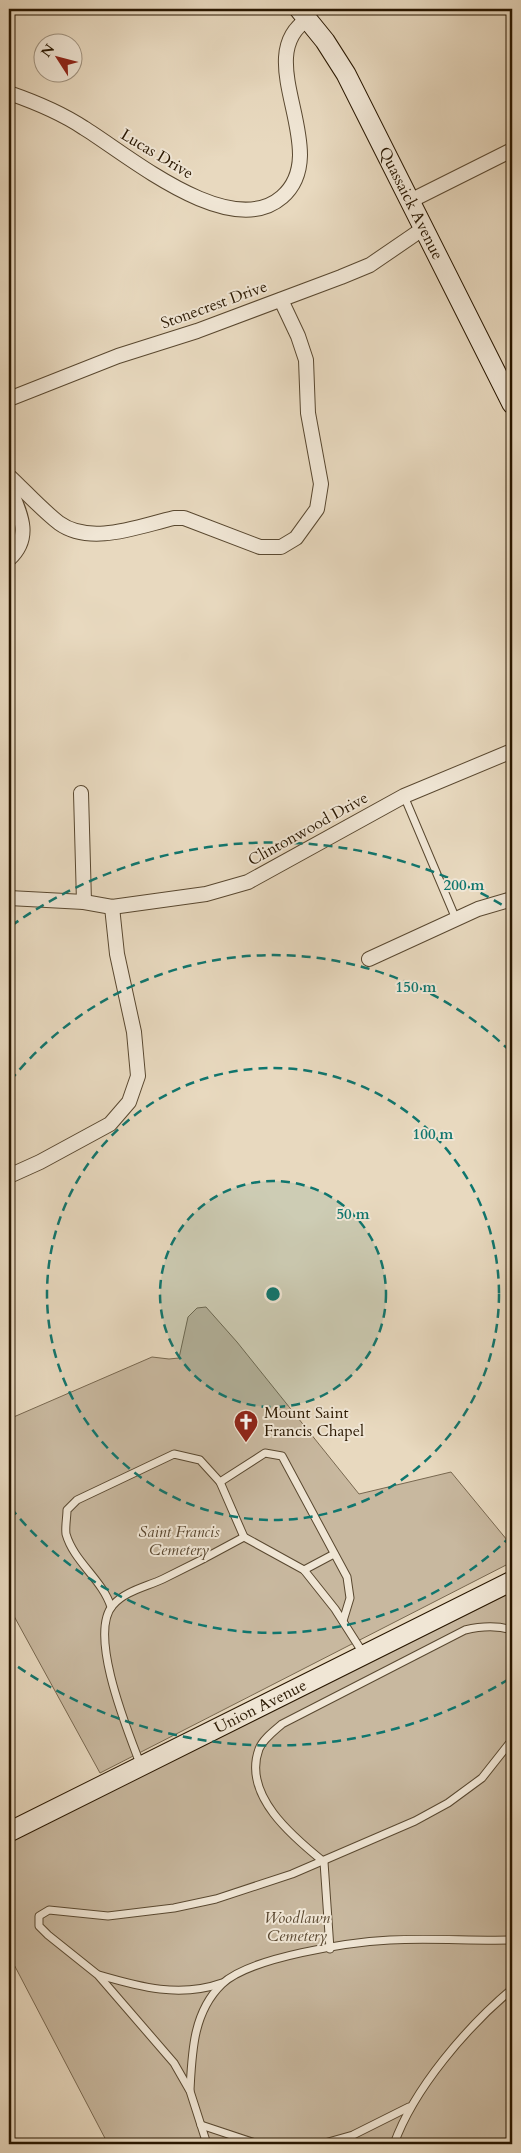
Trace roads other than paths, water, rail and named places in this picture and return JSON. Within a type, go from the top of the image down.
[{"type":"street","name":"Lucas Drive","points":[[9,93],[54,110],[175,188],[217,204],[252,211],[260,209],[281,198],[289,189],[294,181],[300,159],[286,72],[286,49],[290,35],[304,14]]},
{"type":"street","name":"Quassaick Avenue","points":[[304,14],[346,74],[512,404]]},
{"type":"street","points":[[410,201],[512,150]]},
{"type":"street","name":"Stonecrest Drive","points":[[9,399],[109,360],[197,332],[370,265],[424,228]]},
{"type":"street","points":[[9,476],[60,523],[79,533],[99,534],[174,518],[184,518],[260,547],[281,547],[296,538],[317,509],[321,484],[308,413],[306,360],[298,336],[281,300]]},
{"type":"street","points":[[9,487],[21,515],[24,531],[19,548],[9,560]]},
{"type":"street","name":"Clintonwood Drive","points":[[9,898],[84,902],[112,907],[206,894],[248,882],[404,796],[512,750]]},
{"type":"street","points":[[81,793],[84,902]]},
{"type":"street","points":[[369,959],[496,902],[512,899]]},
{"type":"street","points":[[9,1176],[40,1162],[110,1124],[130,1102],[138,1076],[134,1032],[117,954],[112,907]]},
{"type":"street","name":"Union Avenue","points":[[9,1832],[142,1768],[512,1581]]},
{"type":"lane","points":[[404,796],[456,920]]},
{"type":"lane","points":[[220,1482],[265,1453],[282,1456],[347,1577],[350,1598],[343,1621]]},
{"type":"lane","points":[[111,1607],[106,1593],[83,1564],[66,1533],[67,1510],[77,1500],[174,1454],[200,1460],[220,1482],[244,1537],[304,1570],[343,1621],[364,1655]]},
{"type":"lane","points":[[142,1768],[112,1686],[105,1630],[111,1607],[122,1596],[196,1563],[244,1537]]},
{"type":"lane","points":[[304,1570],[334,1554]]},
{"type":"lane","points":[[330,1949],[324,1862],[291,1836],[268,1806],[260,1788],[256,1766],[259,1748],[268,1736],[282,1724],[465,1630],[482,1626],[499,1626],[512,1630]]},
{"type":"lane","points":[[208,2144],[190,2091],[174,2063],[98,1975],[39,1926],[39,1916],[49,1910],[108,1916],[174,1908],[216,1899],[324,1862],[415,1821],[448,1803],[482,1778],[512,1740]]},
{"type":"lane","points":[[98,1975],[158,1990],[204,1990],[223,1983],[253,1967],[276,1959],[330,1949],[389,1940],[512,1940]]},
{"type":"lane","points":[[190,2091],[192,2053],[199,2021],[209,2001],[223,1983]]},
{"type":"lane","points":[[394,2144],[410,2107],[424,2085],[491,2008],[512,1989]]},
{"type":"lane","points":[[321,2144],[353,2135],[410,2107]]},
{"type":"lane","points":[[201,2125],[258,2144]]},
{"type":"place","name":"Mount Saint Francis Chapel","points":[[246,1443]]},
{"type":"park label","name":"Saint Francis Cemetery","points":[[179,1541]]},
{"type":"park label","name":"Woodlawn Cemetery","points":[[297,1927]]}]
